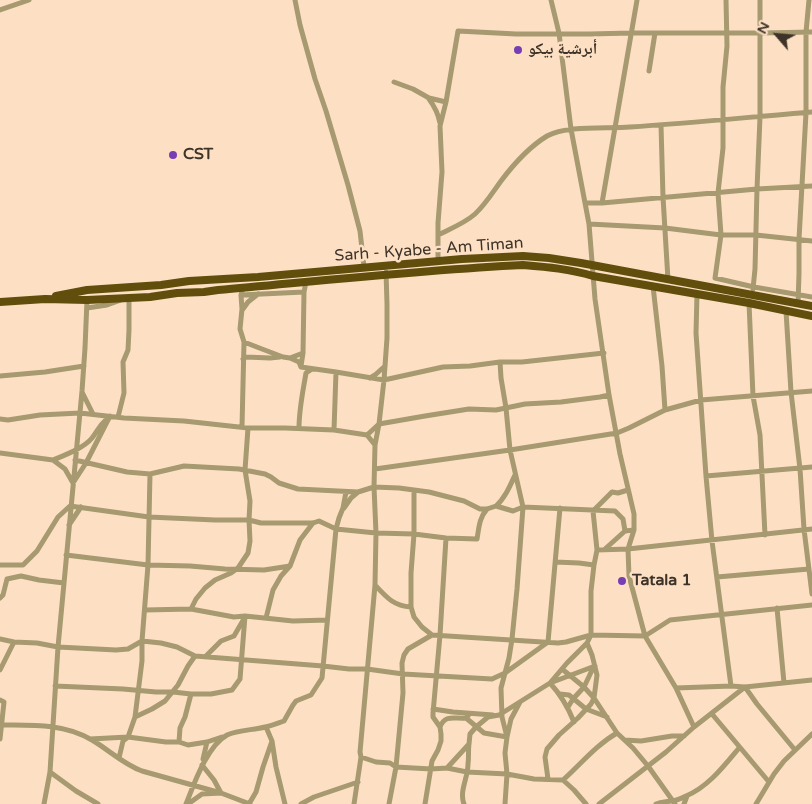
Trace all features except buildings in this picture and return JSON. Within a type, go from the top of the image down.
[{"type":"highway","name":"Sarh - Kyabe - Am Timan","points":[[0,302],[44,298],[87,290],[161,285],[189,281],[523,256],[593,265],[668,280],[733,287],[812,306]]},
{"type":"highway","name":"Sarh - Kyabe - Am Timan","points":[[44,298],[87,304],[177,293],[218,290],[242,291],[306,282],[462,268],[523,265],[580,272],[593,276],[812,316]]},
{"type":"street","points":[[0,10],[29,0]]},
{"type":"street","points":[[295,0],[315,80],[326,111],[360,231],[364,267]]},
{"type":"street","points":[[551,0],[559,33],[571,129],[589,224],[595,299],[610,394],[634,514],[634,530],[628,549],[629,576],[645,636],[676,688],[694,727]]},
{"type":"street","points":[[602,202],[637,0]]},
{"type":"street","points":[[726,0],[727,46],[723,148],[718,193],[721,235],[715,278],[733,287]]},
{"type":"street","points":[[760,0],[760,117],[756,269],[753,291],[812,297]]},
{"type":"street","points":[[798,304],[801,186],[809,113],[809,0]]},
{"type":"street","points":[[440,126],[458,31],[516,34],[809,32]]},
{"type":"street","points":[[649,71],[655,33]]},
{"type":"street","points":[[394,82],[413,89],[429,98],[446,102]]},
{"type":"street","points":[[429,98],[438,112],[440,126],[442,172],[438,261]]},
{"type":"street","points":[[438,235],[475,214],[511,168],[537,143],[558,131],[809,113]]},
{"type":"street","points":[[661,125],[668,280]]},
{"type":"street","points":[[584,203],[812,186]]},
{"type":"street","points":[[589,224],[665,228],[721,235],[756,235],[812,241]]},
{"type":"street","points":[[354,804],[361,757],[375,586],[375,445],[385,366],[388,304],[385,266]]},
{"type":"street","points":[[301,367],[306,282]]},
{"type":"street","points":[[654,286],[665,410]]},
{"type":"street","points":[[242,427],[244,342],[240,329],[242,291],[259,294],[304,292]]},
{"type":"street","points":[[242,309],[259,294]]},
{"type":"street","points":[[697,294],[696,333],[706,476],[712,541],[731,686]]},
{"type":"street","points":[[118,417],[124,393],[123,362],[128,350],[130,298]]},
{"type":"street","points":[[749,303],[753,396],[760,435],[765,535]]},
{"type":"street","points":[[44,804],[50,772],[68,525],[84,366],[87,304]]},
{"type":"street","points":[[786,311],[804,530],[812,594]]},
{"type":"street","points":[[244,342],[290,358],[299,362],[301,367]]},
{"type":"street","points":[[301,367],[384,380],[444,367],[522,362],[604,352]]},
{"type":"street","points":[[290,358],[303,353]]},
{"type":"street","points":[[243,359],[246,356],[270,358],[283,356]]},
{"type":"street","points":[[500,362],[510,450],[523,507],[512,639],[506,674],[502,685],[500,714],[507,737]]},
{"type":"street","points":[[0,376],[84,366]]},
{"type":"street","points":[[370,378],[385,366]]},
{"type":"street","points":[[299,428],[299,410],[306,373],[313,368]]},
{"type":"street","points":[[334,430],[336,372]]},
{"type":"street","points":[[82,391],[93,414]]},
{"type":"street","points":[[375,469],[617,433],[665,410],[701,400],[812,391]]},
{"type":"street","points":[[0,419],[8,420],[40,415],[80,413],[248,428],[299,428],[367,434],[379,424],[469,409],[489,410],[525,404],[600,397],[610,394]]},
{"type":"street","points":[[0,453],[53,460],[85,444],[110,416]]},
{"type":"street","points":[[73,483],[86,463],[110,416]]},
{"type":"street","points":[[191,609],[204,588],[215,580],[231,574],[238,568],[248,553],[250,541],[250,501],[245,470],[248,428]]},
{"type":"street","points":[[367,434],[375,445]]},
{"type":"street","points":[[53,460],[64,470],[73,483]]},
{"type":"street","points":[[75,460],[126,472],[150,474],[184,466],[245,470],[265,474],[279,483],[298,489],[358,492],[374,487],[399,488],[429,492],[464,501],[481,512]]},
{"type":"street","points":[[706,476],[812,467]]},
{"type":"street","points":[[119,758],[123,741],[128,737],[135,717],[142,661],[148,565],[150,474]]},
{"type":"street","points":[[21,576],[23,565],[37,551],[58,517],[70,506],[150,517],[249,520],[261,523],[313,523],[319,521],[336,529],[477,539],[481,512],[496,506],[502,501],[516,475]]},
{"type":"street","points":[[414,490],[411,607],[414,618],[432,635]]},
{"type":"street","points":[[550,683],[587,643],[591,635],[591,591],[596,550],[593,511],[612,492],[618,493],[628,490]]},
{"type":"street","points":[[90,739],[128,737],[179,742],[188,745],[207,742],[284,721],[296,701],[311,695],[322,678],[336,529],[346,492]]},
{"type":"street","points":[[343,508],[358,492]]},
{"type":"street","points":[[496,506],[513,511],[523,507],[615,511],[623,519],[625,531]]},
{"type":"street","points":[[68,525],[81,507]]},
{"type":"street","points":[[0,640],[58,647],[116,650],[128,649],[142,641],[176,646],[195,656],[367,669],[402,674],[492,679],[506,674],[548,642],[560,508]]},
{"type":"street","points":[[623,519],[634,514]]},
{"type":"street","points":[[266,618],[273,590],[281,576],[290,566],[300,540],[313,523]]},
{"type":"street","points":[[596,550],[712,541],[812,529]]},
{"type":"street","points":[[604,549],[625,531],[634,530]]},
{"type":"street","points":[[440,728],[433,717],[433,709],[446,538]]},
{"type":"street","points":[[66,555],[148,565],[264,570],[290,566]]},
{"type":"street","points":[[555,562],[594,565]]},
{"type":"street","points":[[0,565],[23,565]]},
{"type":"street","points":[[717,577],[809,569]]},
{"type":"street","points":[[0,598],[3,595],[7,579],[21,576],[64,583]]},
{"type":"street","points":[[375,586],[394,603],[400,606],[411,607]]},
{"type":"street","points":[[389,804],[396,767],[403,693],[402,663],[404,654],[408,649],[432,635],[548,642],[566,642],[591,635],[645,636],[670,620],[812,606]]},
{"type":"street","points":[[777,608],[784,683]]},
{"type":"street","points":[[145,610],[191,609],[234,617],[245,616],[293,621],[327,620]]},
{"type":"street","points":[[206,656],[221,641],[234,636],[245,616]]},
{"type":"street","points":[[55,686],[191,694],[211,694],[232,690],[240,680],[245,616]]},
{"type":"street","points":[[0,670],[14,642]]},
{"type":"street","points":[[548,780],[545,757],[547,749],[586,710],[594,698],[597,675],[587,643]]},
{"type":"street","points":[[135,717],[152,709],[173,692],[195,656]]},
{"type":"street","points":[[464,804],[462,799],[464,781],[468,772],[469,762],[467,752],[470,734],[476,726],[488,717],[500,714],[550,683],[595,666]]},
{"type":"street","points":[[568,707],[584,687],[595,666]]},
{"type":"street","points":[[562,669],[594,698],[617,733],[648,766],[674,802]]},
{"type":"street","points":[[492,679],[502,685]]},
{"type":"street","points":[[676,688],[745,687],[812,680]]},
{"type":"street","points":[[550,683],[560,694],[574,722]]},
{"type":"street","points":[[600,804],[745,687]]},
{"type":"street","points":[[745,687],[795,750]]},
{"type":"street","points":[[179,742],[180,728],[191,694]]},
{"type":"street","points":[[560,694],[568,695],[586,710],[608,718]]},
{"type":"street","points":[[0,700],[4,702],[0,739]]},
{"type":"street","points":[[505,804],[507,774],[505,753],[507,737],[511,719],[520,701]]},
{"type":"street","points":[[433,709],[453,712],[500,714]]},
{"type":"street","points":[[425,804],[432,761],[441,741],[440,728],[442,722],[453,712]]},
{"type":"street","points":[[453,712],[476,726],[484,734],[507,737]]},
{"type":"street","points":[[448,718],[463,718],[472,713]]},
{"type":"street","points":[[712,714],[769,782]]},
{"type":"street","points":[[1,724],[53,726],[77,733],[90,739],[131,767],[221,793],[249,804],[256,792],[272,741]]},
{"type":"street","points":[[266,727],[272,741],[285,804]]},
{"type":"street","points":[[563,780],[587,756],[617,733]]},
{"type":"street","points":[[756,804],[784,761],[812,734]]},
{"type":"street","points":[[187,804],[202,765],[214,746],[227,735]]},
{"type":"street","points":[[625,740],[641,741],[684,736]]},
{"type":"street","points":[[202,765],[207,742]]},
{"type":"street","points":[[447,768],[469,744]]},
{"type":"street","points":[[657,804],[674,802],[698,790],[720,770],[739,748]]},
{"type":"street","points":[[361,757],[396,767],[431,770],[447,768],[468,772],[507,774],[534,779],[563,780],[586,804]]},
{"type":"street","points":[[202,765],[214,780],[221,793]]},
{"type":"street","points":[[50,772],[98,804]]},
{"type":"street","points":[[301,804],[314,797],[358,782]]},
{"type":"street","points":[[187,804],[202,794],[221,793]]},
{"type":"street","points":[[684,804],[687,796]]},
{"type":"place","name":"أبرشية بيكو","points":[[518,50]]},
{"type":"place","name":"CST","points":[[173,155]]},
{"type":"place","name":"Tatala 1","points":[[622,581]]}]
